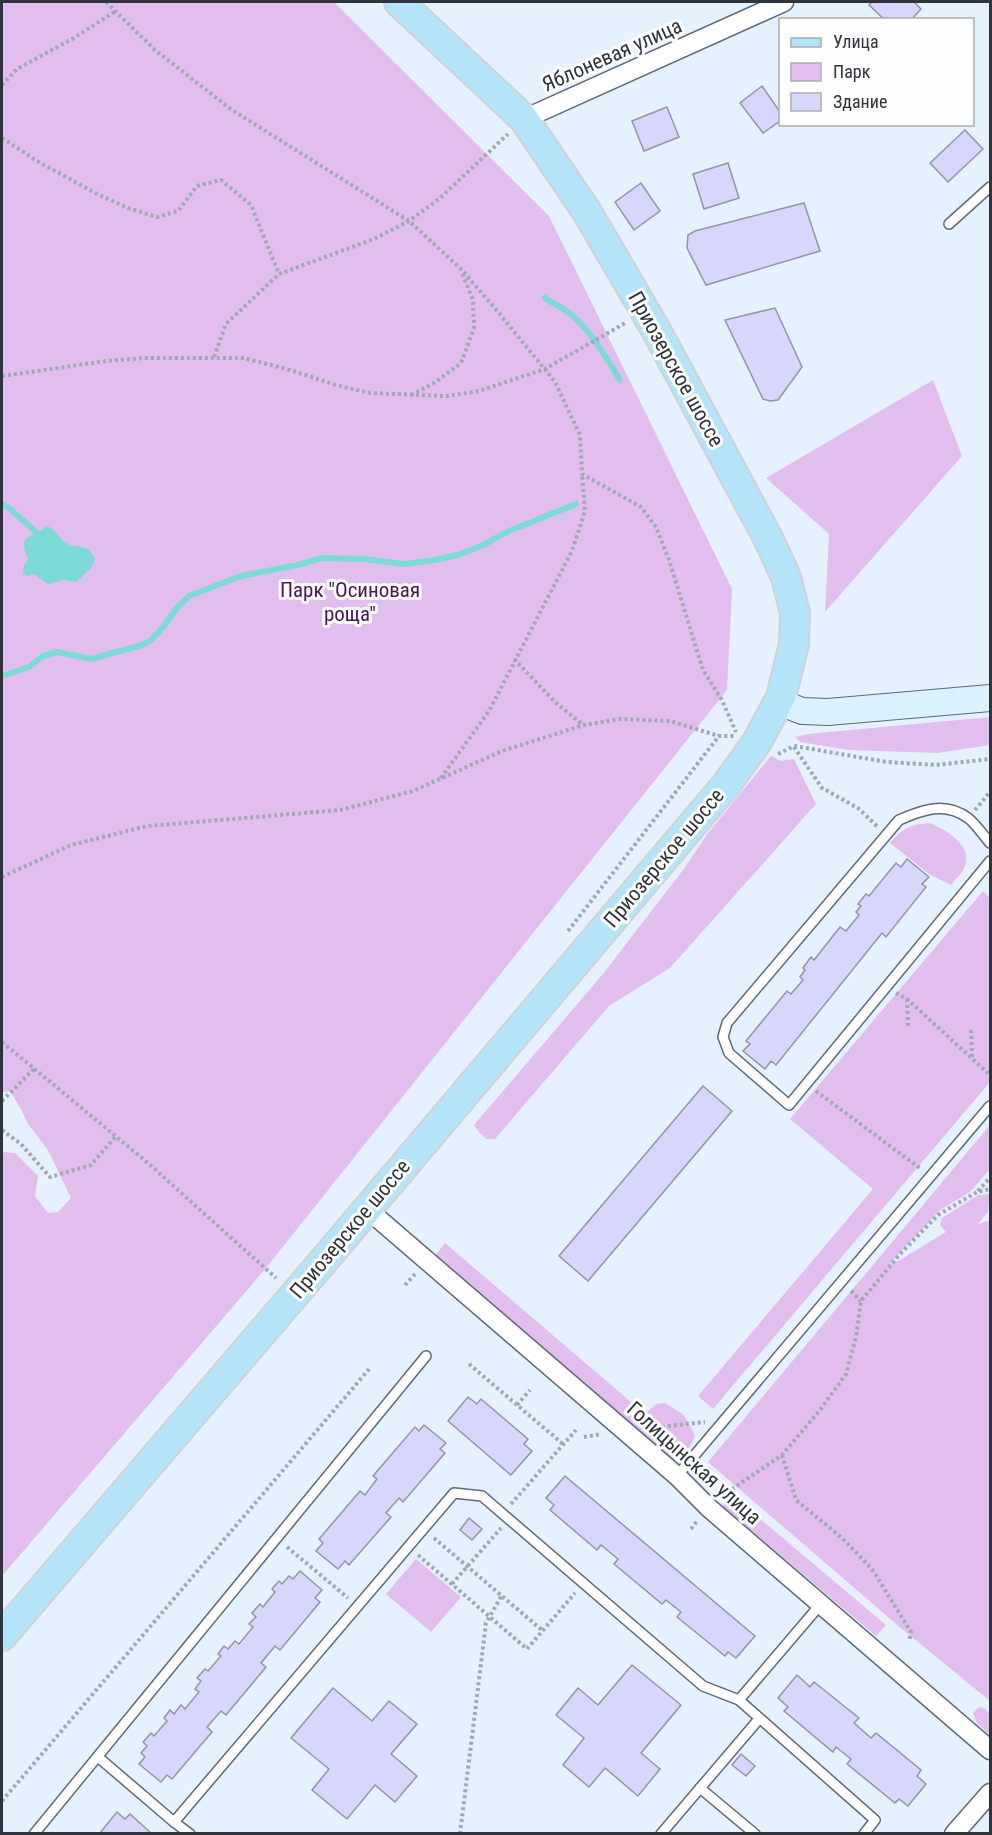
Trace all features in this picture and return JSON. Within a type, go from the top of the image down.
[{"type":"main road","name":"Приозерское шоссе","points":[[2,1636],[726,785],[757,742],[779,702],[794,644],[795,613],[786,577],[768,538],[646,312],[587,212],[524,119],[399,2]]},
{"type":"main road","points":[[779,702],[802,711],[828,712],[990,698]]},
{"type":"street","name":"Яблоневая улица","points":[[524,119],[784,2]]},
{"type":"street","name":"Голицынская улица","points":[[367,1209],[677,1476],[709,1508],[820,1605],[990,1750]]},
{"type":"street","points":[[954,1833],[990,1793]]},
{"type":"lane","points":[[949,224],[990,187]]},
{"type":"lane","points":[[990,843],[967,818],[943,807],[921,810],[899,820],[727,1023],[723,1038],[729,1053],[789,1105],[990,861]]},
{"type":"lane","points":[[677,1476],[990,1106]]},
{"type":"lane","points":[[34,1833],[426,1356]]},
{"type":"lane","points":[[174,1822],[454,1493],[482,1496],[703,1686],[739,1700],[875,1821],[864,1833]]},
{"type":"lane","points":[[739,1700],[820,1605]]},
{"type":"lane","points":[[661,1833],[759,1719]]},
{"type":"lane","points":[[98,1757],[190,1833]]},
{"type":"lane","points":[[700,1788],[755,1833]]},
{"type":"path","points":[[106,2],[155,50],[232,110],[410,221],[461,269],[545,369],[555,382],[580,435],[585,511],[572,551],[489,711],[441,778]]},
{"type":"path","points":[[2,85],[17,69],[72,39],[116,11]]},
{"type":"path","points":[[214,357],[226,324],[279,274],[374,239],[410,221],[439,199],[524,119]]},
{"type":"path","points":[[2,138],[37,161],[99,195],[128,208],[157,217],[178,211],[197,186],[221,180],[251,205],[279,274]]},
{"type":"path","points":[[410,395],[434,383],[461,363],[474,328],[473,300],[461,269]]},
{"type":"path","points":[[2,376],[106,361],[244,358],[370,393],[446,396],[479,391],[545,369],[646,312]]},
{"type":"path","points":[[2,877],[71,845],[147,826],[340,810],[413,791],[502,752],[584,725],[620,719],[670,721],[719,736],[738,736],[722,700],[703,670],[669,560],[656,527],[641,507],[582,474]]},
{"type":"path","points":[[514,659],[555,702],[584,725]]},
{"type":"path","points":[[568,931],[719,736]]},
{"type":"path","points":[[769,750],[778,754],[794,746],[887,762],[936,765],[990,759]]},
{"type":"path","points":[[794,746],[822,788],[858,808],[887,834]]},
{"type":"path","points":[[967,818],[990,792]]},
{"type":"path","points":[[894,992],[907,999],[990,1075]]},
{"type":"path","points":[[907,999],[908,1026]]},
{"type":"path","points":[[971,1030],[972,1058]]},
{"type":"path","points":[[2,1042],[116,1136],[276,1278]]},
{"type":"path","points":[[2,1101],[34,1069]]},
{"type":"path","points":[[813,1089],[922,1170]]},
{"type":"path","points":[[2,1130],[21,1144],[50,1177],[91,1165],[116,1136]]},
{"type":"path","points":[[691,1529],[709,1508],[732,1488],[782,1455],[820,1410],[846,1374],[856,1337],[861,1301],[900,1254],[938,1215],[977,1192],[990,1178]]},
{"type":"path","points":[[977,1192],[990,1189]]},
{"type":"path","points":[[405,1285],[416,1273]]},
{"type":"path","points":[[469,1364],[564,1445]]},
{"type":"path","points":[[2,1801],[370,1368]]},
{"type":"path","points":[[518,1405],[530,1390]]},
{"type":"path","points":[[452,1584],[576,1430]]},
{"type":"path","points":[[782,1455],[796,1500],[842,1538],[872,1569],[910,1632],[909,1642]]},
{"type":"path","points":[[423,1529],[543,1631]]},
{"type":"path","points":[[277,1539],[357,1606]]},
{"type":"path","points":[[408,1546],[527,1649],[584,1583]]},
{"type":"path","points":[[460,1833],[486,1623],[502,1595]]},
{"type":"green space","name":"Парк \"Осиновая роща\"","points":[[2,2],[334,2],[549,216],[732,589],[727,690],[266,1268],[2,1576],[2,1152],[15,1153],[38,1176],[35,1196],[48,1213],[58,1212],[71,1198],[48,1150],[28,1124],[10,1091],[2,1092]]},
{"type":"green space","points":[[933,380],[962,456],[825,612],[829,534],[766,478]]},
{"type":"green space","points":[[990,717],[990,745],[937,753],[849,750],[800,742],[795,737],[808,734]]},
{"type":"green space","points":[[771,756],[781,761],[794,759],[816,804],[670,968],[609,1006],[495,1139],[486,1139],[474,1125],[603,974],[686,866],[708,833]]},
{"type":"green space","points":[[929,823],[956,839],[965,852],[967,859],[964,869],[951,885],[929,874],[890,843],[907,828]]},
{"type":"green space","points":[[983,891],[990,898],[990,1082],[713,1409],[698,1396],[873,1189],[790,1119]]},
{"type":"green space","points":[[990,1125],[990,1169],[970,1192],[940,1210],[889,1264],[900,1260],[946,1232],[940,1225],[942,1218],[978,1195],[990,1194],[988,1212],[978,1224],[990,1220],[990,1701],[902,1629],[708,1462]]},
{"type":"green space","points":[[445,1243],[645,1414],[656,1404],[665,1403],[684,1415],[695,1435],[686,1451],[672,1461],[434,1257]]},
{"type":"green space","points":[[732,1495],[886,1625],[876,1636],[722,1506]]},
{"type":"green space","points":[[416,1559],[461,1597],[431,1632],[386,1594]]},
{"type":"green space","points":[[979,1707],[990,1713],[990,1735],[976,1722],[973,1713]]},
{"type":"shaded area","points":[[47,526],[66,543],[88,550],[95,559],[91,568],[76,582],[64,580],[48,584],[34,574],[28,576],[23,574],[23,568],[28,559],[25,541]]},
{"type":"building","points":[[872,2],[914,2],[921,9],[913,18],[883,18],[869,5]]},
{"type":"building","points":[[762,86],[779,111],[779,122],[763,133],[740,103]]},
{"type":"building","points":[[667,107],[679,137],[644,151],[632,121]]},
{"type":"building","points":[[965,130],[983,149],[948,182],[930,163]]},
{"type":"building","points":[[728,163],[739,198],[704,209],[693,174]]},
{"type":"building","points":[[641,183],[660,211],[634,230],[615,202]]},
{"type":"building","points":[[804,203],[820,251],[706,285],[687,248],[688,235],[695,231]]},
{"type":"building","points":[[775,308],[802,367],[778,400],[770,401],[763,399],[725,320]]},
{"type":"building","points":[[907,859],[929,877],[922,884],[926,887],[886,937],[882,933],[776,1065],[771,1061],[765,1069],[743,1051],[750,1044],[746,1041],[787,991],[791,994],[803,980],[800,977],[805,970],[803,968],[811,957],[814,960],[840,927],[846,931],[859,915],[856,912],[861,906],[858,904],[866,894],[869,896],[896,863],[901,867]]},
{"type":"building","points":[[703,1086],[732,1111],[588,1281],[559,1256]]},
{"type":"building","points":[[468,1397],[477,1404],[481,1399],[528,1439],[524,1444],[532,1451],[511,1475],[448,1421]]},
{"type":"building","points":[[424,1425],[446,1443],[440,1449],[445,1453],[403,1502],[399,1498],[386,1513],[391,1517],[349,1565],[345,1561],[338,1569],[316,1551],[323,1543],[319,1539],[360,1491],[365,1495],[377,1479],[373,1476],[415,1427],[419,1431]]},
{"type":"building","points":[[565,1476],[755,1636],[736,1658],[728,1652],[725,1656],[677,1617],[681,1612],[666,1600],[662,1604],[614,1564],[618,1559],[601,1545],[597,1550],[550,1510],[554,1505],[546,1498]]},
{"type":"building","points":[[469,1518],[482,1529],[472,1540],[460,1530]]},
{"type":"building","points":[[300,1571],[322,1590],[315,1598],[320,1602],[280,1650],[275,1646],[261,1663],[266,1667],[226,1715],[221,1711],[207,1727],[212,1732],[172,1779],[167,1775],[161,1782],[139,1764],[145,1757],[141,1753],[147,1746],[143,1742],[151,1733],[154,1736],[167,1721],[164,1718],[170,1710],[174,1714],[181,1705],[185,1709],[199,1692],[195,1689],[201,1681],[197,1678],[205,1669],[208,1671],[221,1656],[218,1654],[224,1646],[228,1649],[235,1641],[239,1644],[253,1627],[249,1624],[256,1617],[252,1613],[260,1604],[263,1607],[275,1592],[272,1589],[279,1581],[282,1584],[289,1576],[293,1579]]},
{"type":"building","points":[[632,1665],[681,1705],[641,1753],[660,1769],[638,1796],[605,1768],[589,1787],[563,1765],[584,1738],[556,1715],[578,1688],[598,1705]]},
{"type":"building","points":[[797,1675],[810,1687],[814,1682],[859,1718],[854,1723],[871,1738],[876,1733],[921,1770],[917,1776],[926,1784],[908,1806],[899,1799],[895,1803],[847,1764],[851,1759],[836,1747],[833,1752],[784,1711],[788,1707],[778,1698]]},
{"type":"building","points":[[333,1688],[372,1721],[389,1701],[417,1724],[391,1754],[417,1776],[395,1802],[375,1785],[347,1819],[312,1790],[329,1769],[291,1738]]},
{"type":"building","points":[[741,1754],[755,1766],[746,1776],[732,1765]]},
{"type":"building","points":[[117,1812],[125,1819],[130,1814],[152,1834],[99,1834]]},
{"type":"waterway","points":[[545,298],[564,309],[581,324],[596,342],[620,380]]},
{"type":"waterway","points":[[2,504],[36,532]]},
{"type":"waterway","points":[[2,676],[29,667],[43,656],[57,652],[91,659],[142,645],[150,641],[189,596],[241,576],[322,558],[364,559],[404,564],[435,560],[458,555],[576,504]]}]
